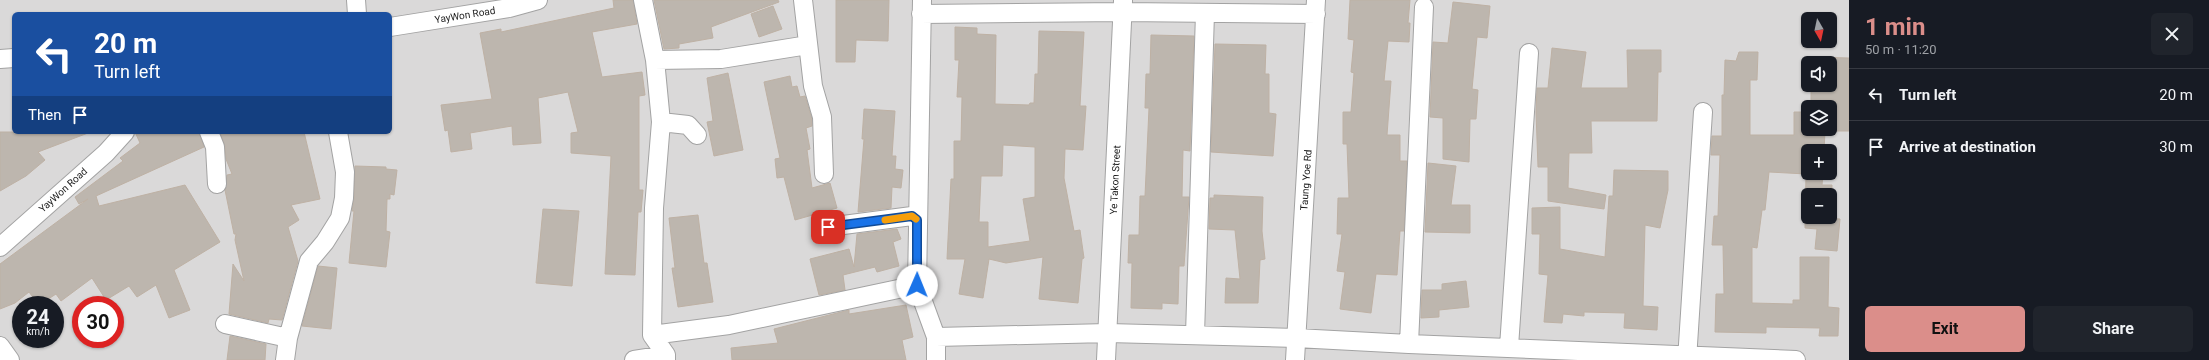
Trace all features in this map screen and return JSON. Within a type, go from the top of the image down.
[{"type":"street","points":[[356,0],[357,12]]},
{"type":"street","name":"YayWon Road","points":[[392,28],[509,8],[538,0]]},
{"type":"street","points":[[634,360],[666,358],[652,335],[654,208],[661,122],[655,60],[643,0]]},
{"type":"street","points":[[803,0],[813,86],[822,117],[824,174]]},
{"type":"street","points":[[936,360],[936,337],[917,285],[921,7],[1123,6],[1205,13],[1316,7]]},
{"type":"street","name":"Ye Takon Street","points":[[1106,360],[1123,6]]},
{"type":"street","name":"Taung Yoe Rd","points":[[1295,360],[1316,7]]},
{"type":"street","points":[[1409,344],[1424,7]]},
{"type":"street","points":[[1195,335],[1205,13]]},
{"type":"street","points":[[655,60],[721,59],[808,45]]},
{"type":"street","points":[[1500,351],[1529,53]]},
{"type":"street","points":[[0,59],[12,58]]},
{"type":"street","points":[[1687,358],[1703,112]]},
{"type":"street","points":[[661,122],[688,125],[697,136]]},
{"type":"street","name":"YayWon Road","points":[[0,247],[106,152],[123,134]]},
{"type":"street","points":[[210,134],[216,147],[217,184]]},
{"type":"street","points":[[285,360],[288,338],[309,262],[325,242],[340,218],[344,198],[345,172],[338,134]]},
{"type":"street","points":[[828,227],[912,216],[917,220]]},
{"type":"street","points":[[652,335],[729,325],[917,285]]},
{"type":"street","points":[[225,324],[288,338]]},
{"type":"street","points":[[936,337],[1108,333],[1195,335],[1296,338],[1500,351],[1687,358],[1796,360]]},
{"type":"street","points":[[0,346],[10,360]]},
{"type":"shaded area","points":[[0,0],[1849,0],[1849,360],[0,360]]},
{"type":"building","points":[[613,0],[633,0],[637,24],[592,32],[602,77],[642,72],[645,95],[639,96],[639,190],[643,190],[641,212],[638,212],[635,275],[605,274],[611,156],[571,153],[571,133],[578,132],[568,92],[538,98],[541,143],[513,145],[512,126],[470,133],[472,149],[451,152],[448,130],[445,131],[441,105],[492,99],[480,33],[501,29],[501,32],[614,8]]},
{"type":"building","points":[[654,0],[778,0],[779,2],[711,27],[713,38],[679,44],[679,48],[664,49]]},
{"type":"building","points":[[836,0],[889,0],[888,41],[856,40],[855,62],[836,62]]},
{"type":"building","points":[[1350,0],[1410,0],[1408,23],[1410,23],[1409,42],[1388,41],[1384,81],[1391,81],[1387,135],[1400,135],[1400,161],[1407,161],[1404,231],[1400,231],[1397,275],[1376,274],[1371,313],[1340,309],[1345,272],[1337,271],[1342,234],[1337,234],[1338,198],[1349,198],[1347,144],[1343,144],[1343,112],[1351,112],[1354,73],[1351,72],[1354,40],[1348,39]]},
{"type":"building","points":[[1453,2],[1490,6],[1487,38],[1477,37],[1472,89],[1478,90],[1476,119],[1470,119],[1469,162],[1443,159],[1443,118],[1430,117],[1433,42],[1448,43]]},
{"type":"building","points":[[773,6],[782,29],[759,37],[751,14]]},
{"type":"building","points":[[955,27],[977,28],[977,34],[996,35],[995,104],[1029,105],[1030,103],[1034,103],[1035,74],[1038,74],[1039,31],[1084,32],[1080,106],[1086,106],[1083,150],[1065,149],[1064,178],[1074,231],[1080,230],[1084,258],[1082,259],[1078,303],[1039,299],[1043,257],[1006,263],[989,259],[983,298],[959,294],[965,259],[947,259],[951,179],[954,179],[954,141],[961,141],[962,97],[957,97],[959,60],[955,60]],"holes":[[[1003,145],[1035,147],[1035,197],[1023,199],[1030,241],[988,247],[988,222],[979,222],[981,176],[1002,176]]]},
{"type":"building","points":[[1151,35],[1194,36],[1190,151],[1183,150],[1182,197],[1189,197],[1184,266],[1179,266],[1178,304],[1162,303],[1162,309],[1131,308],[1132,263],[1128,263],[1129,235],[1139,235],[1140,196],[1145,196],[1149,108],[1145,108],[1146,74],[1150,74]]},
{"type":"building","points":[[1215,44],[1266,45],[1265,74],[1269,74],[1269,113],[1276,114],[1273,156],[1211,152]]},
{"type":"building","points":[[1552,48],[1586,52],[1581,88],[1628,88],[1627,50],[1661,50],[1661,72],[1658,72],[1657,121],[1591,121],[1592,153],[1569,153],[1568,188],[1606,195],[1604,209],[1548,201],[1548,167],[1538,167],[1536,112],[1537,88],[1548,88]]},
{"type":"building","points":[[1739,52],[1758,52],[1757,80],[1750,80],[1750,135],[1794,135],[1794,112],[1801,112],[1801,136],[1825,136],[1824,144],[1801,144],[1801,174],[1769,172],[1765,210],[1762,210],[1757,248],[1752,247],[1752,303],[1793,304],[1793,300],[1800,300],[1800,257],[1829,257],[1828,307],[1839,308],[1838,336],[1819,336],[1820,328],[1766,327],[1766,333],[1715,332],[1716,294],[1724,294],[1723,245],[1712,245],[1714,216],[1718,216],[1720,155],[1711,155],[1712,136],[1722,136],[1722,95],[1724,95],[1725,60],[1736,61]]},
{"type":"building","points":[[1837,58],[1849,58],[1849,131],[1837,131],[1837,100],[1811,100],[1811,92],[1837,92]]},
{"type":"building","points":[[728,73],[743,150],[714,156],[707,122],[713,121],[707,78]]},
{"type":"building","points":[[790,76],[792,87],[797,86],[800,97],[805,96],[812,119],[812,126],[806,128],[810,149],[807,150],[812,188],[830,183],[837,208],[795,220],[784,177],[777,178],[775,159],[780,158],[764,82]]},
{"type":"building","points":[[864,109],[895,111],[892,156],[896,156],[895,169],[903,170],[901,188],[892,187],[891,208],[858,212],[864,139],[862,139]]},
{"type":"building","points":[[0,132],[12,132],[12,134],[85,134],[38,152],[45,160],[26,176],[0,191]]},
{"type":"building","points":[[136,134],[200,134],[204,147],[96,196],[99,206],[185,185],[220,242],[174,270],[190,310],[169,318],[156,285],[137,297],[129,286],[113,296],[103,296],[92,278],[64,299],[64,296],[57,296],[56,294],[53,296],[32,296],[29,292],[24,296],[12,296],[12,304],[0,309],[0,264],[88,199],[79,204],[75,197],[123,161],[120,158],[140,143]]},
{"type":"building","points":[[221,134],[304,134],[320,199],[291,205],[299,220],[288,227],[298,261],[282,320],[269,319],[268,323],[229,314],[233,264],[244,281],[235,240],[236,234],[234,234],[225,190],[227,175],[232,174],[226,159],[225,146]]},
{"type":"building","points":[[1428,163],[1456,166],[1451,205],[1470,205],[1470,233],[1425,232]]},
{"type":"building","points":[[355,166],[386,167],[386,169],[397,170],[394,195],[390,194],[390,199],[387,199],[386,231],[390,232],[386,267],[349,263],[354,211],[352,211]]},
{"type":"building","points":[[1614,170],[1668,171],[1668,190],[1660,228],[1645,225],[1643,306],[1658,307],[1657,330],[1624,328],[1625,313],[1584,312],[1584,316],[1563,314],[1562,323],[1544,322],[1548,275],[1539,274],[1540,234],[1532,234],[1532,208],[1560,207],[1560,249],[1605,257],[1609,196],[1613,196]]},
{"type":"building","points":[[1806,180],[1822,180],[1822,185],[1832,185],[1832,188],[1806,188]]},
{"type":"building","points":[[1214,195],[1263,197],[1262,231],[1265,259],[1260,260],[1258,303],[1225,303],[1226,278],[1240,279],[1235,230],[1209,229],[1210,198],[1214,198]]},
{"type":"building","points":[[543,209],[579,211],[572,286],[536,283]]},
{"type":"building","points":[[698,215],[704,263],[707,263],[713,302],[678,307],[672,268],[675,268],[669,218]]},
{"type":"building","points":[[1837,219],[1840,219],[1837,251],[1815,249],[1817,229],[1805,228],[1805,224],[1837,224]]},
{"type":"building","points":[[897,229],[901,239],[893,242],[899,266],[877,272],[875,267],[843,275],[845,290],[819,295],[810,259],[849,249],[854,267],[857,234]]},
{"type":"building","points":[[318,266],[337,268],[331,329],[302,326]]},
{"type":"building","points":[[1466,281],[1469,307],[1439,310],[1439,317],[1421,318],[1422,290],[1442,290],[1442,284]]},
{"type":"building","points":[[906,305],[913,337],[902,340],[906,360],[732,360],[731,348],[778,343],[774,329],[849,310],[849,314]]},
{"type":"building","points":[[230,336],[266,344],[265,360],[227,360]]},
{"type":"slow traffic","points":[[885,220],[912,216],[916,219]]},
{"type":"route","points":[[828,227],[912,216],[917,220],[917,285]]}]
